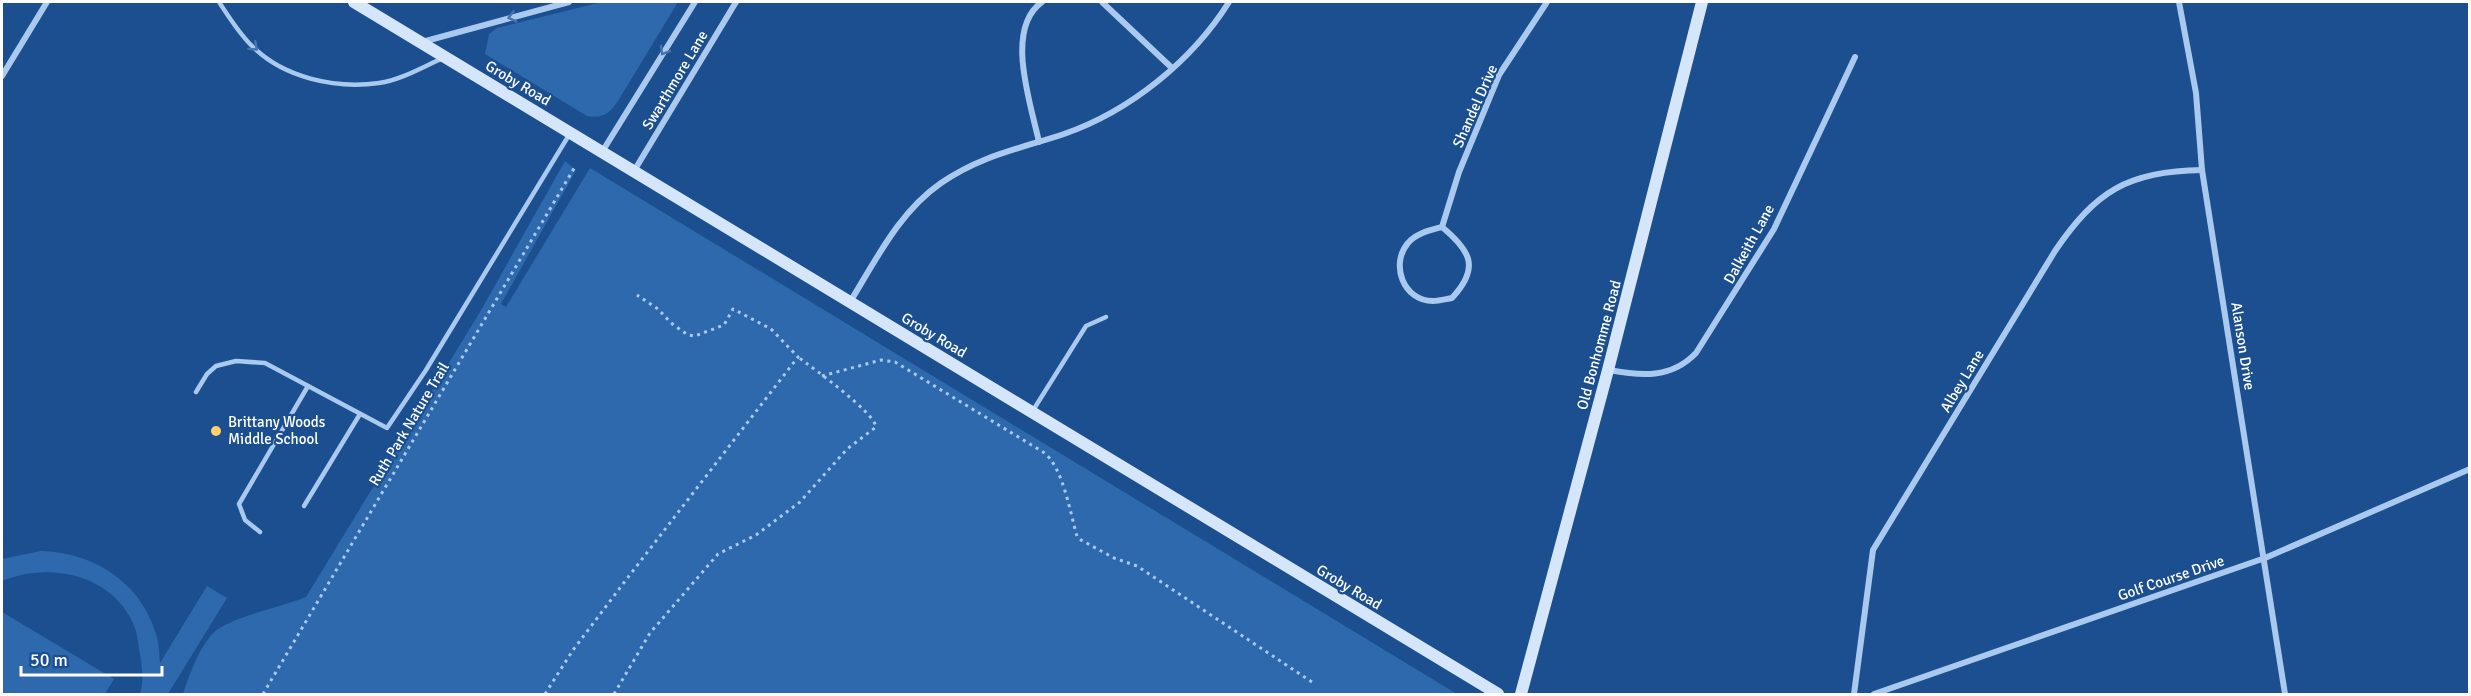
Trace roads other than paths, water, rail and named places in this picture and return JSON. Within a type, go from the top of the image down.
[{"type":"street","points":[[2,76],[47,2]]},
{"type":"street","name":"Groby Road","points":[[354,2],[1498,694]]},
{"type":"street","points":[[422,42],[569,2]]},
{"type":"street","name":"Swarthmore Lane","points":[[602,152],[694,2]]},
{"type":"street","name":"Swarthmore Lane","points":[[634,171],[736,2]]},
{"type":"street","points":[[1039,142],[1024,70],[1022,34],[1030,13],[1042,2]]},
{"type":"street","points":[[1102,2],[1172,68]]},
{"type":"street","points":[[850,302],[894,230],[916,205],[940,184],[968,167],[1004,151],[1039,142],[1104,117],[1149,87],[1172,68],[1200,40],[1229,2]]},
{"type":"street","name":"Shandel Drive","points":[[1442,228],[1459,172],[1499,75],[1547,2]]},
{"type":"street","name":"Old Bonhomme Road","points":[[1521,694],[1608,370],[1702,2]]},
{"type":"street","name":"Alanson Drive","points":[[2179,2],[2196,93],[2202,170],[2285,694]]},
{"type":"street","name":"Dalkeith Lane","points":[[1608,370],[1658,375],[1677,368],[1696,353],[1774,229],[1855,57]]},
{"type":"street","name":"Albey Lane","points":[[1854,694],[1873,550],[2055,251],[2084,212],[2125,182],[2175,170],[2202,170]]},
{"type":"street","points":[[1442,228],[1464,248],[1470,265],[1467,279],[1452,298],[1432,301],[1421,298],[1404,284],[1399,262],[1409,242],[1420,234],[1442,228]]},
{"type":"street","name":"Golf Course Drive","points":[[1874,694],[2265,558],[2469,469]]},
{"type":"lane","points":[[219,2],[235,27],[254,48],[278,66],[320,81],[380,83],[446,57]]},
{"type":"lane","points":[[196,392],[207,374],[216,366],[236,362],[265,363],[387,429],[438,351],[570,132]]},
{"type":"lane","points":[[1032,412],[1086,326],[1106,317]]},
{"type":"lane","points":[[260,532],[245,520],[238,504],[308,386]]},
{"type":"lane","points":[[304,506],[360,414]]},
{"type":"place","name":"Brittany Woods Middle School","points":[[216,431]]}]
